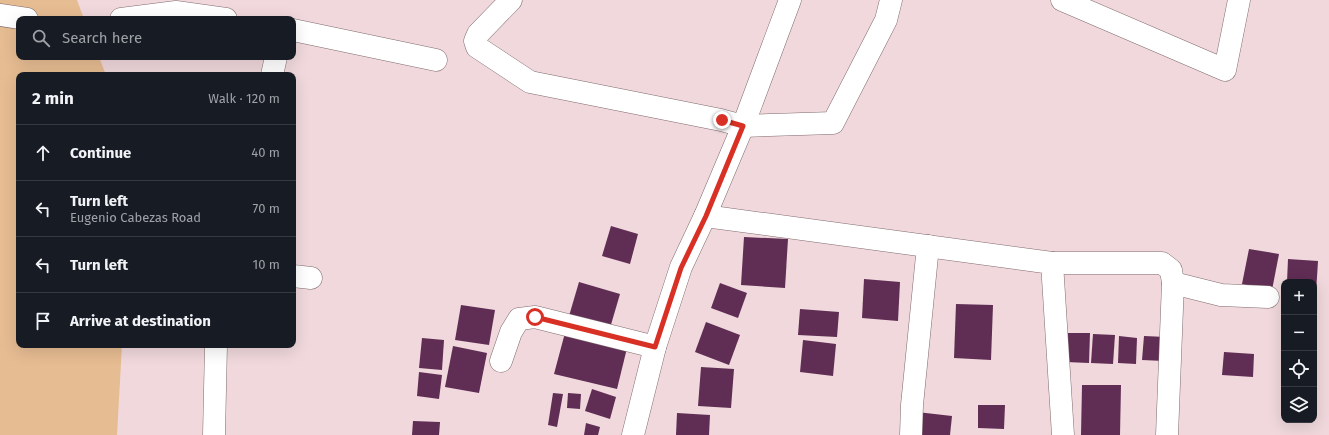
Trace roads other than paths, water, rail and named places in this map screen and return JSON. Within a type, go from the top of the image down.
[{"type":"street","points":[[511,0],[478,34],[475,41],[476,47],[530,82],[743,126],[833,123],[886,20],[892,0]]},
{"type":"street","points":[[633,435],[655,347],[681,268],[706,216],[743,126],[790,0]]},
{"type":"street","points":[[1062,0],[1225,70],[1239,0]]},
{"type":"street","points":[[145,16],[176,12],[205,16]]},
{"type":"street","points":[[0,15],[16,17]]},
{"type":"street","points":[[296,31],[436,60]]},
{"type":"street","points":[[273,72],[275,60]]},
{"type":"street","points":[[706,216],[1052,263],[1162,263],[1171,270],[1173,283],[1167,435]]},
{"type":"street","points":[[911,435],[912,405],[928,246]]},
{"type":"street","points":[[1052,263],[1062,435]]},
{"type":"street","points":[[1173,283],[1221,295],[1268,297]]},
{"type":"street","points":[[501,361],[511,332],[519,319],[535,317],[655,347]]},
{"type":"street","points":[[214,435],[216,348]]}]
